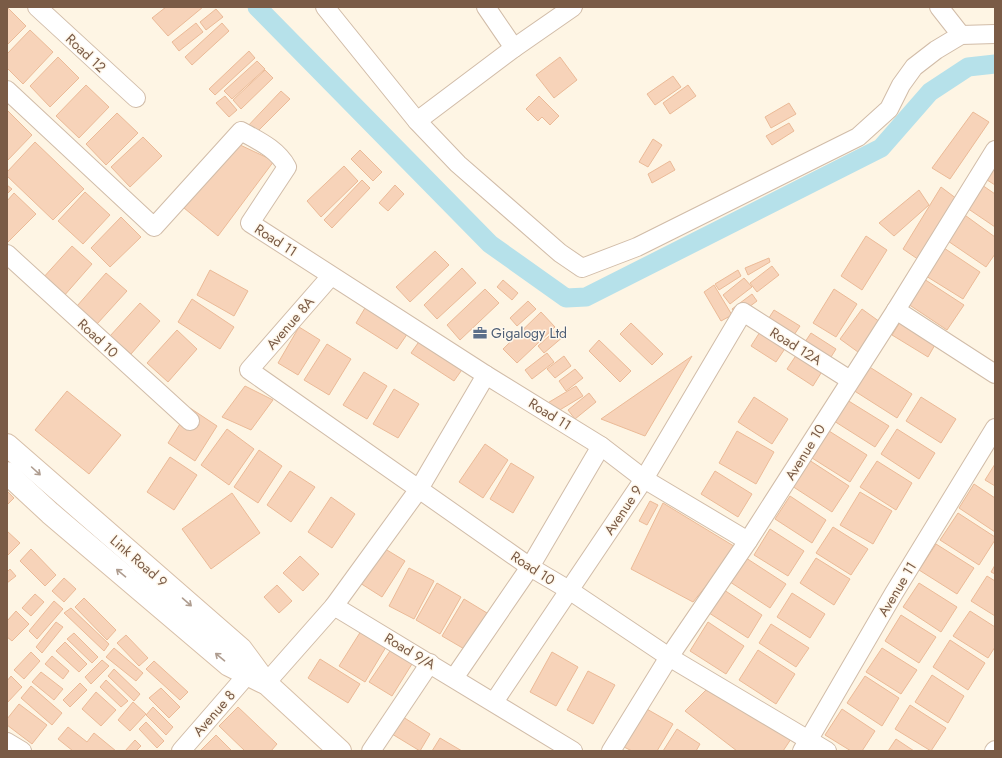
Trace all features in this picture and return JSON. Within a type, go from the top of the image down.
[{"type":"main road","name":"Link Road 9","points":[[7,444],[241,649],[256,679]]},
{"type":"main road","name":"Link Road 9","points":[[7,473],[50,513],[229,664],[256,679],[340,751]]},
{"type":"street","name":"Road 12","points":[[37,7],[136,98]]},
{"type":"street","points":[[325,7],[417,121],[458,164],[560,253],[582,268],[637,247],[858,137],[889,109],[901,85],[914,67],[936,50],[962,35],[995,34]]},
{"type":"street","points":[[486,7],[514,48]]},
{"type":"street","points":[[417,121],[514,48],[573,7]]},
{"type":"street","points":[[939,7],[962,35]]},
{"type":"street","name":"Road 11","points":[[7,90],[154,227],[242,131],[267,145],[282,160],[286,167],[250,223],[330,276],[601,446],[644,479],[748,541]]},
{"type":"street","name":"Avenue 10","points":[[611,751],[669,656],[748,541],[896,310],[995,150]]},
{"type":"street","name":"Road 10","points":[[7,254],[190,421]]},
{"type":"street","name":"Avenue 8A","points":[[249,370],[330,276]]},
{"type":"street","points":[[896,310],[995,374]]},
{"type":"street","name":"Road 12A","points":[[743,312],[850,380]]},
{"type":"street","name":"Avenue 9","points":[[494,702],[644,479],[743,312]]},
{"type":"street","name":"Road 10","points":[[249,370],[530,567],[569,590],[805,746],[827,751]]},
{"type":"street","points":[[256,679],[334,606],[419,489],[486,375]]},
{"type":"street","name":"Avenue 11","points":[[805,746],[894,593],[995,428]]},
{"type":"street","points":[[454,678],[530,567],[601,446]]},
{"type":"street","name":"Road 9/A","points":[[334,606],[573,751]]},
{"type":"street","points":[[371,751],[430,663]]},
{"type":"street","name":"Avenue 8","points":[[181,751],[256,679]]},
{"type":"street","points":[[7,742],[22,751]]},
{"type":"building","points":[[7,7],[26,26],[7,45]]},
{"type":"building","points":[[166,7],[203,7],[168,36],[152,18]]},
{"type":"building","points":[[216,9],[223,17],[206,30],[200,22]]},
{"type":"building","points":[[196,23],[203,32],[179,51],[172,42]]},
{"type":"building","points":[[222,23],[229,31],[192,65],[185,57]]},
{"type":"building","points":[[30,30],[53,52],[23,84],[7,68],[7,54]]},
{"type":"building","points":[[249,51],[255,58],[215,95],[209,89]]},
{"type":"building","points":[[58,57],[79,78],[50,107],[30,86]]},
{"type":"building","points":[[560,57],[577,80],[554,98],[536,75]]},
{"type":"building","points":[[257,61],[265,69],[232,99],[224,91]]},
{"type":"building","points":[[265,70],[273,78],[241,109],[233,100]]},
{"type":"building","points":[[673,76],[681,87],[655,105],[647,94]]},
{"type":"building","points":[[86,85],[109,107],[79,138],[56,116]]},
{"type":"building","points":[[688,85],[696,96],[670,114],[663,103]]},
{"type":"building","points":[[281,91],[290,99],[254,135],[245,129]]},
{"type":"building","points":[[225,96],[237,110],[229,117],[216,103]]},
{"type":"building","points":[[539,96],[559,116],[550,125],[542,117],[538,121],[526,109]]},
{"type":"building","points":[[789,103],[796,114],[771,128],[765,117]]},
{"type":"building","points":[[7,111],[32,135],[7,161]]},
{"type":"building","points":[[973,112],[989,122],[950,179],[932,168]]},
{"type":"building","points":[[117,113],[138,133],[106,165],[86,144]]},
{"type":"building","points":[[789,123],[794,131],[772,145],[766,136]]},
{"type":"building","points":[[143,137],[162,156],[130,187],[111,167]]},
{"type":"building","points":[[653,139],[662,145],[648,167],[639,162]]},
{"type":"building","points":[[35,142],[84,189],[53,220],[7,176],[7,172]]},
{"type":"building","points":[[238,144],[274,161],[218,236],[184,208]]},
{"type":"building","points":[[360,150],[382,172],[373,181],[351,159]]},
{"type":"building","points":[[670,161],[675,170],[652,183],[648,174]]},
{"type":"building","points":[[995,163],[995,185],[984,178]]},
{"type":"building","points":[[344,166],[358,181],[321,217],[307,201]]},
{"type":"building","points":[[362,180],[370,188],[332,228],[324,220]]},
{"type":"building","points":[[7,185],[12,189],[7,194]]},
{"type":"building","points":[[395,185],[404,194],[388,211],[379,203]]},
{"type":"building","points":[[982,185],[995,194],[995,227],[967,208]]},
{"type":"building","points":[[941,187],[957,199],[922,262],[903,249]]},
{"type":"building","points":[[919,190],[929,205],[894,236],[879,223]]},
{"type":"building","points":[[85,192],[110,215],[83,244],[58,221]]},
{"type":"building","points":[[14,193],[36,214],[7,243],[7,201]]},
{"type":"building","points":[[962,213],[995,237],[995,254],[986,267],[945,239]]},
{"type":"building","points":[[121,217],[141,237],[110,267],[91,248]]},
{"type":"building","points":[[866,236],[887,250],[862,290],[841,276]]},
{"type":"building","points":[[72,246],[92,264],[63,297],[42,279]]},
{"type":"building","points":[[944,248],[980,272],[963,299],[926,276]]},
{"type":"building","points":[[435,251],[449,265],[410,302],[396,287]]},
{"type":"building","points":[[769,258],[770,262],[748,275],[745,268]]},
{"type":"building","points":[[772,266],[779,275],[757,292],[750,283]]},
{"type":"building","points":[[462,268],[476,283],[437,319],[424,305]]},
{"type":"building","points":[[210,270],[248,291],[234,316],[197,295]]},
{"type":"building","points":[[738,270],[741,276],[719,290],[715,284]]},
{"type":"building","points":[[106,273],[127,291],[97,324],[77,306]]},
{"type":"building","points":[[744,278],[752,287],[730,304],[723,295]]},
{"type":"building","points":[[924,279],[964,305],[947,330],[908,304]]},
{"type":"building","points":[[503,280],[518,293],[512,300],[497,287]]},
{"type":"building","points":[[714,285],[732,315],[721,321],[704,292]]},
{"type":"building","points":[[485,289],[499,303],[460,340],[447,325]]},
{"type":"building","points":[[834,289],[857,304],[836,337],[813,323]]},
{"type":"building","points":[[752,294],[757,301],[737,316],[732,309]]},
{"type":"building","points":[[192,299],[234,327],[220,349],[178,322]]},
{"type":"building","points":[[528,301],[536,309],[517,326],[510,318]]},
{"type":"building","points":[[140,303],[160,321],[131,354],[110,336]]},
{"type":"building","points":[[368,303],[410,330],[397,349],[356,323]]},
{"type":"building","points":[[862,309],[880,322],[858,352],[840,339]]},
{"type":"building","points":[[774,310],[800,326],[776,362],[751,346]]},
{"type":"building","points":[[541,312],[555,327],[517,363],[503,349]]},
{"type":"building","points":[[905,314],[940,336],[928,357],[892,335]]},
{"type":"building","points":[[631,323],[663,354],[652,365],[620,334]]},
{"type":"building","points":[[299,327],[320,340],[298,375],[278,363]]},
{"type":"building","points":[[558,328],[564,336],[544,353],[538,346]]},
{"type":"building","points":[[177,330],[197,349],[168,382],[147,363]]},
{"type":"building","points":[[811,333],[836,349],[813,386],[787,369]]},
{"type":"building","points":[[423,336],[466,364],[454,381],[411,353]]},
{"type":"building","points":[[599,340],[631,371],[620,382],[589,351]]},
{"type":"building","points":[[327,344],[351,359],[329,395],[304,380]]},
{"type":"building","points":[[547,353],[554,362],[532,379],[525,370]]},
{"type":"building","points":[[564,356],[571,366],[555,378],[547,369]]},
{"type":"building","points":[[692,356],[645,436],[601,419]]},
{"type":"building","points":[[868,366],[912,394],[897,418],[853,390]]},
{"type":"building","points":[[575,369],[583,378],[566,391],[559,381]]},
{"type":"building","points":[[364,372],[387,386],[367,419],[343,405]]},
{"type":"building","points":[[245,386],[273,400],[251,430],[222,417]]},
{"type":"building","points":[[576,386],[583,396],[553,414],[546,404]]},
{"type":"building","points":[[394,389],[419,404],[398,438],[373,424]]},
{"type":"building","points":[[67,391],[121,435],[89,474],[35,430]]},
{"type":"building","points":[[589,393],[596,402],[575,419],[568,410]]},
{"type":"building","points":[[754,397],[788,419],[772,444],[738,422]]},
{"type":"building","points":[[921,397],[956,419],[941,443],[906,421]]},
{"type":"building","points":[[847,400],[889,426],[875,447],[834,421]]},
{"type":"building","points":[[190,408],[217,426],[195,461],[168,443]]},
{"type":"building","points":[[227,429],[254,449],[229,485],[201,465]]},
{"type":"building","points":[[897,429],[935,453],[919,479],[881,454]]},
{"type":"building","points":[[737,431],[774,452],[756,484],[719,463]]},
{"type":"building","points":[[829,431],[867,455],[850,482],[812,458]]},
{"type":"building","points":[[485,444],[508,460],[483,498],[459,482]]},
{"type":"building","points":[[259,450],[282,466],[258,503],[234,487]]},
{"type":"building","points":[[170,457],[197,475],[174,510],[147,492]]},
{"type":"building","points":[[809,460],[849,486],[832,512],[792,486]]},
{"type":"building","points":[[877,461],[912,483],[896,510],[860,487]]},
{"type":"building","points":[[511,463],[534,477],[513,513],[490,499]]},
{"type":"building","points":[[995,464],[995,486],[985,480]]},
{"type":"building","points":[[290,471],[315,487],[291,522],[267,505]]},
{"type":"building","points":[[715,471],[752,494],[738,517],[701,494]]},
{"type":"building","points":[[974,484],[995,498],[995,532],[959,508]]},
{"type":"building","points":[[7,491],[14,498],[7,505]]},
{"type":"building","points":[[860,492],[892,511],[873,544],[840,525]]},
{"type":"building","points":[[232,493],[260,533],[211,569],[182,529]]},
{"type":"building","points":[[790,496],[826,520],[812,543],[775,519]]},
{"type":"building","points":[[331,497],[355,514],[332,548],[308,532]]},
{"type":"building","points":[[650,501],[658,505],[647,525],[639,521]]},
{"type":"building","points":[[663,503],[737,548],[693,602],[631,569]]},
{"type":"building","points":[[958,513],[995,537],[995,540],[979,565],[940,540]]},
{"type":"building","points":[[833,527],[868,549],[851,575],[816,553]]},
{"type":"building","points":[[770,529],[804,551],[788,576],[754,555]]},
{"type":"building","points":[[7,531],[20,543],[8,555],[7,554]]},
{"type":"building","points":[[936,544],[974,568],[957,594],[919,570]]},
{"type":"building","points":[[382,547],[405,561],[382,597],[360,583]]},
{"type":"building","points":[[31,549],[56,575],[45,586],[20,561]]},
{"type":"building","points":[[300,556],[319,574],[303,591],[283,573]]},
{"type":"building","points":[[743,556],[786,584],[770,608],[727,580]]},
{"type":"building","points":[[816,558],[850,579],[834,605],[800,583]]},
{"type":"building","points":[[995,565],[995,574],[991,572]]},
{"type":"building","points":[[409,568],[434,581],[414,619],[389,606]]},
{"type":"building","points":[[10,569],[16,576],[7,583],[7,572]]},
{"type":"building","points":[[987,576],[995,581],[995,616],[971,601]]},
{"type":"building","points":[[64,578],[76,589],[64,602],[52,591]]},
{"type":"building","points":[[437,583],[461,597],[440,634],[416,620]]},
{"type":"building","points":[[919,583],[957,607],[941,632],[903,607]]},
{"type":"building","points":[[277,585],[292,601],[279,613],[264,597]]},
{"type":"building","points":[[721,588],[762,615],[748,638],[706,611]]},
{"type":"building","points":[[792,593],[825,614],[810,638],[777,617]]},
{"type":"building","points":[[35,594],[44,602],[31,616],[22,608]]},
{"type":"building","points":[[84,598],[116,630],[107,640],[75,607]]},
{"type":"building","points":[[464,599],[487,613],[466,650],[442,636]]},
{"type":"building","points":[[54,601],[63,609],[37,639],[29,631]]},
{"type":"building","points":[[71,608],[109,644],[104,651],[64,613]]},
{"type":"building","points":[[16,611],[29,624],[12,641],[7,637],[7,621]]},
{"type":"building","points":[[970,611],[995,627],[995,647],[988,658],[953,636]]},
{"type":"building","points":[[901,615],[936,637],[919,663],[885,641]]},
{"type":"building","points":[[56,622],[63,627],[42,653],[36,647]]},
{"type":"building","points":[[708,622],[744,646],[726,674],[690,651]]},
{"type":"building","points":[[771,624],[809,648],[796,667],[759,643]]},
{"type":"building","points":[[361,631],[386,647],[365,682],[339,666]]},
{"type":"building","points":[[74,633],[98,657],[92,663],[67,639]]},
{"type":"building","points":[[126,635],[148,658],[139,666],[117,643]]},
{"type":"building","points":[[950,640],[985,663],[968,690],[933,667]]},
{"type":"building","points":[[65,642],[87,664],[79,672],[56,651]]},
{"type":"building","points":[[114,648],[143,673],[136,681],[106,657]]},
{"type":"building","points":[[882,648],[917,670],[901,694],[866,672]]},
{"type":"building","points":[[758,650],[795,674],[776,704],[739,680]]},
{"type":"building","points":[[390,651],[412,664],[392,696],[369,682]]},
{"type":"building","points":[[31,652],[40,661],[24,679],[14,670]]},
{"type":"building","points":[[552,652],[578,667],[556,706],[530,692]]},
{"type":"building","points":[[52,656],[69,671],[63,679],[45,664]]},
{"type":"building","points":[[320,659],[360,684],[348,703],[308,678]]},
{"type":"building","points":[[102,660],[109,666],[91,684],[85,677]]},
{"type":"building","points":[[154,661],[188,692],[180,700],[146,669]]},
{"type":"building","points":[[114,669],[140,694],[134,701],[108,676]]},
{"type":"building","points":[[588,671],[615,685],[593,724],[567,710]]},
{"type":"building","points":[[41,672],[63,689],[54,700],[32,682]]},
{"type":"building","points":[[932,675],[964,696],[948,723],[915,702]]},
{"type":"building","points":[[11,676],[22,687],[7,703],[7,681]]},
{"type":"building","points":[[865,676],[899,698],[882,726],[847,703]]},
{"type":"building","points":[[106,680],[128,701],[121,707],[100,687]]},
{"type":"building","points":[[80,683],[87,690],[70,707],[63,700]]},
{"type":"building","points":[[31,686],[62,713],[52,725],[21,698]]},
{"type":"building","points":[[161,688],[180,707],[169,718],[149,698]]},
{"type":"building","points":[[706,690],[791,739],[783,751],[737,751],[685,711]]},
{"type":"building","points":[[96,692],[116,710],[101,726],[82,709]]},
{"type":"building","points":[[133,702],[146,714],[130,731],[118,720]]},
{"type":"building","points":[[19,704],[47,725],[32,744],[7,725],[7,719]]},
{"type":"building","points":[[910,705],[946,728],[931,751],[895,729]]},
{"type":"building","points":[[153,707],[173,727],[166,735],[146,715]]},
{"type":"building","points":[[238,707],[277,744],[271,751],[245,751],[219,726]]},
{"type":"building","points":[[645,708],[673,724],[657,751],[632,751],[622,746]]},
{"type":"building","points":[[842,709],[875,731],[862,751],[851,751],[825,735]]},
{"type":"building","points":[[403,717],[430,734],[420,751],[392,734]]},
{"type":"building","points":[[146,722],[164,741],[157,748],[139,729]]},
{"type":"building","points":[[68,727],[87,742],[94,733],[116,751],[73,751],[58,739]]},
{"type":"building","points":[[677,729],[700,744],[696,751],[663,751]]},
{"type":"building","points":[[216,735],[232,751],[200,751]]},
{"type":"building","points":[[440,738],[462,751],[432,751]]},
{"type":"building","points":[[896,739],[914,751],[888,751]]},
{"type":"building","points":[[135,740],[141,746],[136,751],[125,751]]},
{"type":"waterway","points":[[257,7],[490,244],[566,298],[586,297],[881,148],[930,92],[968,67],[995,64]]},
{"type":"place","name":"Gigalogy Ltd","points":[[480,333]]}]
